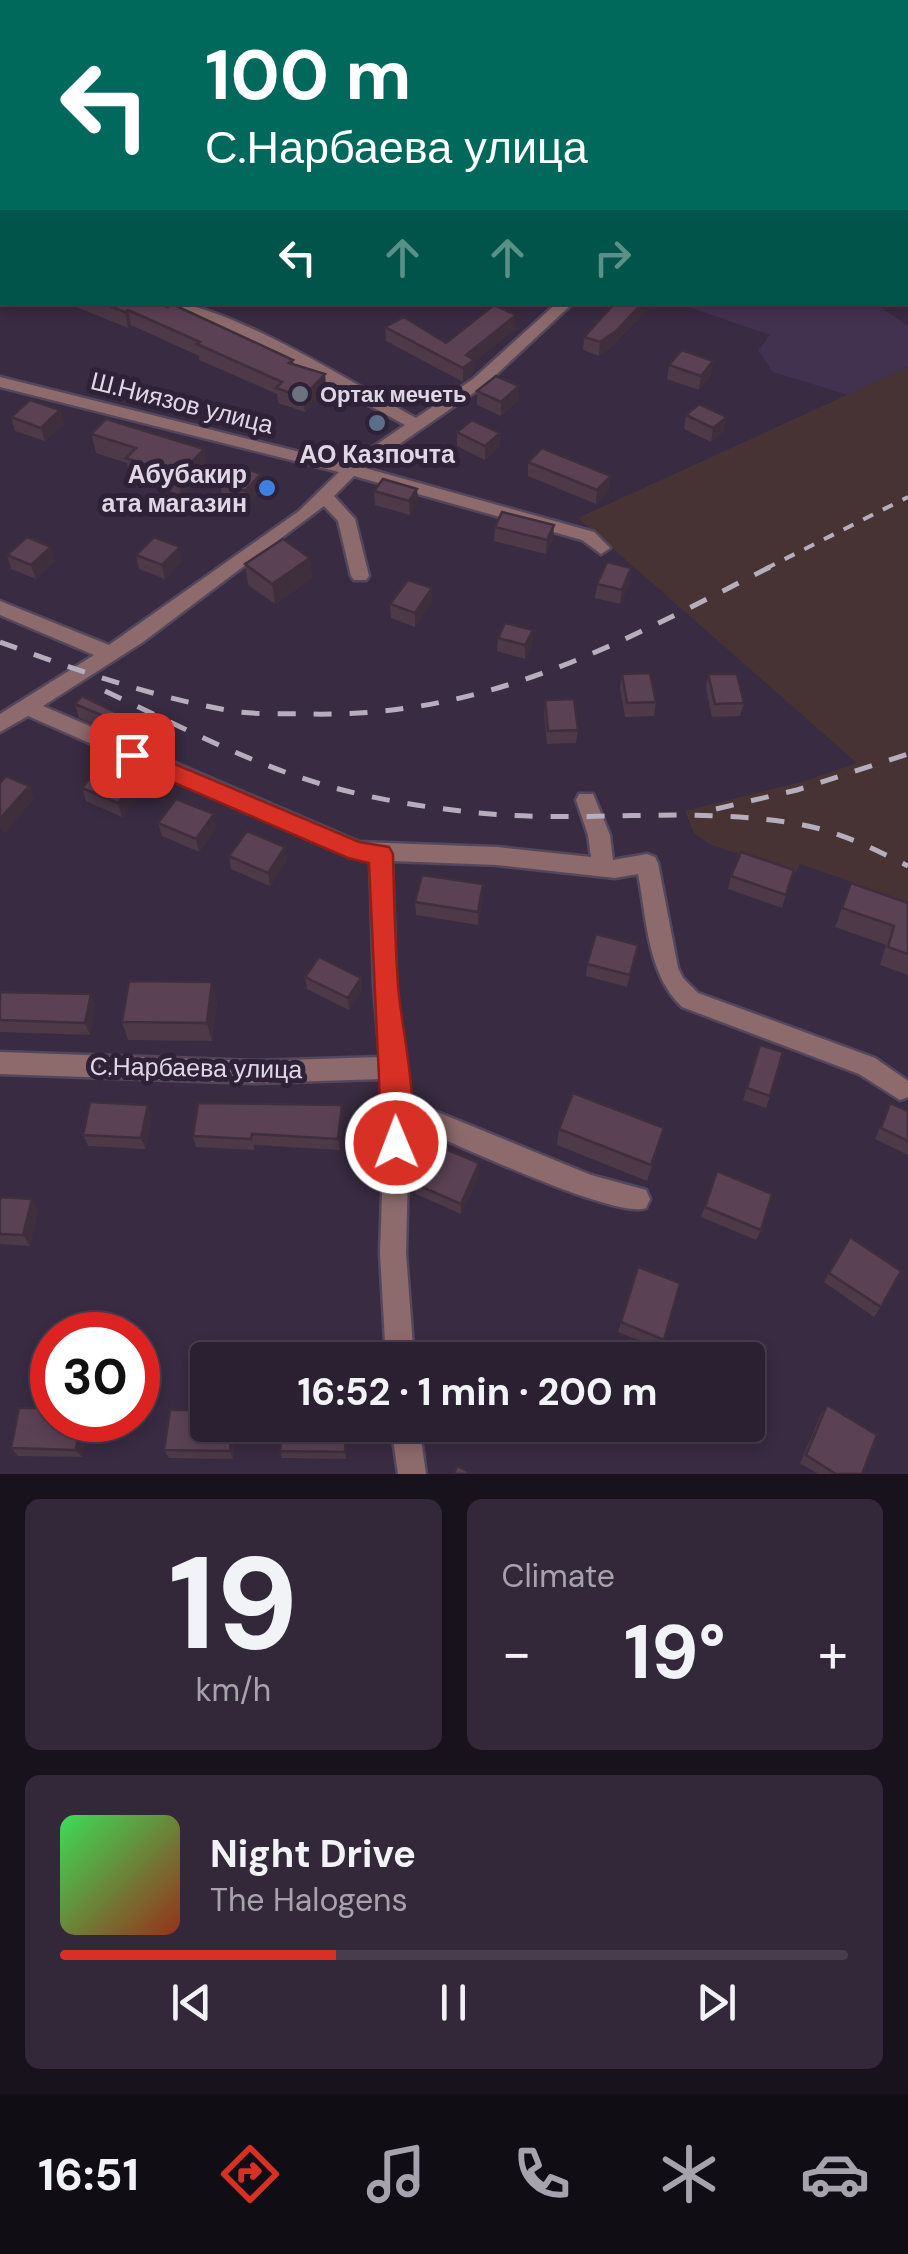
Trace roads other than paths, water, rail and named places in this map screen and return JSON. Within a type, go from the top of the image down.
[{"type":"street","points":[[178,305],[255,338],[415,424]]},
{"type":"street","points":[[0,724],[109,653],[304,515],[351,470],[479,382],[564,305]]},
{"type":"street","name":"Ш.Ниязов улица","points":[[0,382],[351,470],[588,536],[601,548]]},
{"type":"street","points":[[324,496],[346,519],[360,576]]},
{"type":"street","points":[[0,608],[109,653]]},
{"type":"street","points":[[26,707],[357,851],[498,856],[603,868],[647,863],[667,968],[674,984],[690,1000],[867,1066],[900,1089]]},
{"type":"street","points":[[586,800],[598,835],[603,868]]},
{"type":"street","points":[[381,854],[391,1068],[397,1107],[393,1253],[399,1342]]},
{"type":"street","name":"С.Нарбаева улица","points":[[0,1062],[256,1072],[391,1068]]},
{"type":"street","points":[[397,1107],[591,1187],[637,1199]]},
{"type":"street","points":[[407,1442],[412,1474]]},
{"type":"railway","points":[[765,569],[908,497]]},
{"type":"railway","points":[[0,642],[143,690],[232,711],[372,712],[433,704],[548,671],[603,649],[770,567]]},
{"type":"railway","points":[[105,691],[271,767],[363,795],[434,808],[511,815],[762,819],[831,832],[908,866]]},
{"type":"railway","points":[[716,809],[797,790],[908,754]]},
{"type":"place","name":"Ортак мечеть","points":[[300,394]]},
{"type":"place","name":"АО Казпочта","points":[[377,423]]},
{"type":"place","name":"Абубакир ата магазин","points":[[267,488]]}]
